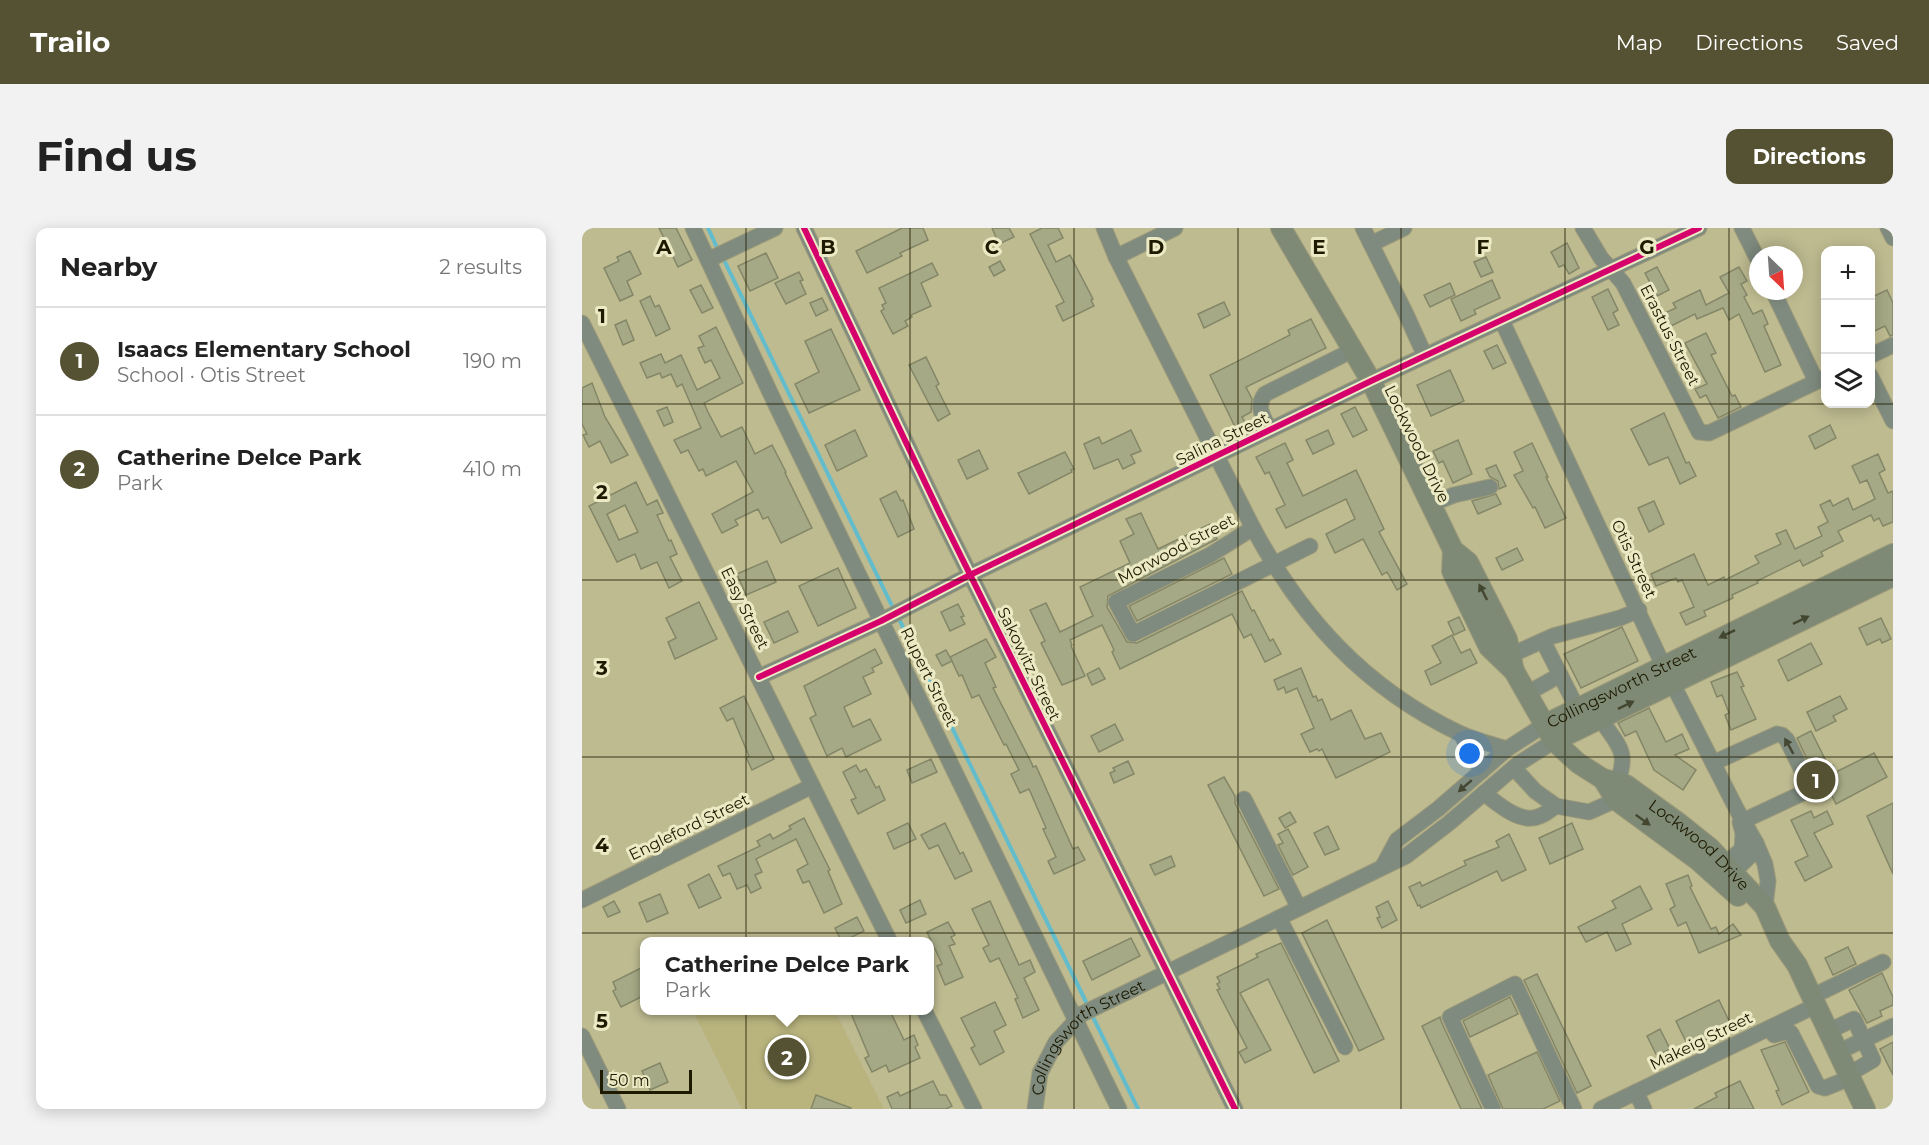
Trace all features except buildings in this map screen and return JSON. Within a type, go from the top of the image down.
[{"type":"main road","name":"Lockwood Drive","points":[[1281,228],[1371,381],[1454,550],[1452,571],[1489,647],[1512,663],[1526,694],[1549,733],[1578,763],[1724,873],[1765,907],[1775,932]]},
{"type":"main road","name":"Collingsworth Street","points":[[1549,733],[1600,718],[1668,674],[1893,554]]},
{"type":"main road","name":"Collingsworth Street","points":[[1549,733],[1577,708],[1668,674],[1893,576]]},
{"type":"main road","name":"Lockwood Drive","points":[[1724,873],[1775,932],[1797,964],[1865,1109]]},
{"type":"street","name":"Rupert Street","points":[[693,228],[717,255],[884,619],[1084,1014],[1119,1109]]},
{"type":"street","points":[[717,255],[775,228]]},
{"type":"street","name":"Sakowitz Street","points":[[804,228],[970,575],[1235,1109]]},
{"type":"street","points":[[1104,228],[1116,257],[1253,528],[1273,565],[1309,616],[1354,664],[1417,710],[1461,734],[1507,749]]},
{"type":"street","points":[[1116,257],[1175,228]]},
{"type":"street","points":[[1363,228],[1425,356]]},
{"type":"street","points":[[1371,244],[1404,228]]},
{"type":"street","name":"Erastus Street","points":[[1584,228],[1601,258],[1623,283],[1699,432],[1709,433],[1821,379]]},
{"type":"street","name":"Salina Street","points":[[759,677],[884,619],[1371,381],[1699,228]]},
{"type":"street","points":[[1742,228],[1751,246]]},
{"type":"street","points":[[1888,228],[1893,238]]},
{"type":"street","points":[[1778,300],[1821,379]]},
{"type":"street","name":"Otis Street","points":[[1502,321],[1668,674],[1756,843],[1765,864],[1768,881],[1765,907]]},
{"type":"street","name":"Easy Street","points":[[582,323],[888,937]]},
{"type":"street","points":[[1874,354],[1893,345]]},
{"type":"street","points":[[1270,430],[1260,410],[1261,400],[1265,394],[1353,350]]},
{"type":"street","points":[[1875,385],[1893,421]]},
{"type":"street","points":[[1431,504],[1455,495],[1490,487]]},
{"type":"street","name":"Morwood Street","points":[[1253,528],[1210,555],[1116,602],[1133,634],[1273,565]]},
{"type":"street","points":[[1273,565],[1310,546]]},
{"type":"street","points":[[1512,663],[1552,636],[1620,618],[1639,610]]},
{"type":"street","points":[[1543,641],[1577,708]]},
{"type":"street","points":[[1526,694],[1560,675]]},
{"type":"street","points":[[1514,768],[1535,791],[1556,806],[1589,812],[1612,787],[1623,766],[1623,753],[1600,718]]},
{"type":"street","name":"Collingsworth Street","points":[[1035,1109],[1040,1073],[1056,1042],[1084,1014],[1406,856],[1514,768],[1549,733]]},
{"type":"street","name":"Collingsworth Street","points":[[1383,866],[1397,840],[1438,809],[1507,749],[1549,733]]},
{"type":"street","points":[[1461,734],[1482,771]]},
{"type":"street","points":[[1713,763],[1777,734],[1785,737],[1798,761],[1808,782],[1807,791],[1740,816]]},
{"type":"street","name":"Engleford Street","points":[[582,900],[812,786]]},
{"type":"street","points":[[1484,793],[1502,807],[1524,818],[1539,817],[1556,806]]},
{"type":"street","points":[[1244,799],[1299,908]]},
{"type":"street","name":"Otis Street","points":[[1724,873],[1742,849],[1743,833],[1740,816]]},
{"type":"street","points":[[1724,873],[1750,856],[1756,843]]},
{"type":"street","points":[[1279,918],[1345,1047]]},
{"type":"street","name":"Makeig Street","points":[[1601,1109],[1770,1028],[1883,962]]},
{"type":"street","points":[[1493,1109],[1450,1017],[1515,984],[1569,1107]]},
{"type":"street","points":[[926,1015],[974,1109]]},
{"type":"street","points":[[1770,1028],[1774,1035],[1788,1031],[1791,1033],[1818,1086],[1825,1088],[1850,1076],[1873,1060],[1854,1019],[1829,1031]]},
{"type":"street","points":[[1838,1052],[1893,1026]]},
{"type":"street","points":[[582,1036],[618,1109]]},
{"type":"street","points":[[1636,1092],[1644,1109]]},
{"type":"shaded area","points":[[695,1015],[837,1015],[884,1109],[742,1109]]},
{"type":"waterway","points":[[708,228],[719,252]]},
{"type":"waterway","points":[[723,258],[894,610]]},
{"type":"waterway","points":[[898,617],[1088,1006]]},
{"type":"waterway","points":[[1091,1013],[1138,1109]]},
{"type":"cycle path","points":[[804,228],[940,514],[1235,1109]]},
{"type":"cycle path","points":[[759,677],[881,621],[970,575],[1371,381],[1699,228]]},
{"type":"place","name":"Isaacs Elementary School","points":[[1816,780]]},
{"type":"place","name":"Catherine Delce Park","points":[[787,1057]]}]
